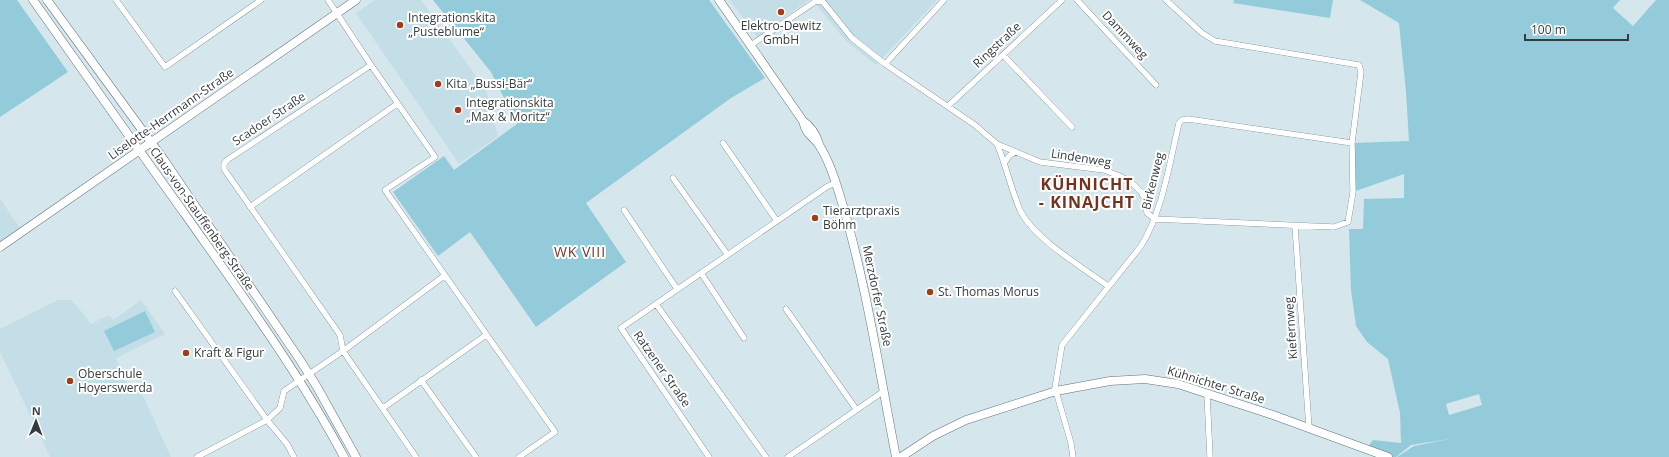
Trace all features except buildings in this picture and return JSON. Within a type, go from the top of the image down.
[{"type":"street","name":"Claus-von-Stauffenberg-Straße","points":[[33,0],[215,257],[299,380],[319,410],[344,457]]},
{"type":"street","name":"Claus-von-Stauffenberg-Straße","points":[[47,0],[151,142],[309,374],[356,457]]},
{"type":"street","points":[[116,0],[165,67],[261,0]]},
{"type":"street","points":[[328,0],[397,104],[435,157],[385,190],[555,432],[519,457]]},
{"type":"street","name":"Liselotte-Herrmann-Straße","points":[[0,247],[356,0]]},
{"type":"street","name":"Merzdorfer Straße","points":[[719,0],[803,121],[805,129],[811,138],[819,144],[836,182],[853,243],[884,391],[896,457]]},
{"type":"street","name":"Lindenweg","points":[[751,45],[816,1],[820,0],[826,4],[847,34],[885,64],[975,125],[997,144],[1031,159],[1049,164],[1104,170],[1130,181],[1141,192],[1145,199],[1147,213],[1155,219]]},
{"type":"street","points":[[885,64],[944,0]]},
{"type":"street","name":"Ringstraße","points":[[948,106],[1062,0]]},
{"type":"street","name":"Dammweg","points":[[1077,0],[1156,84]]},
{"type":"street","name":"Birkenweg","points":[[1166,0],[1210,39],[1222,43],[1359,65],[1362,72],[1352,143],[1353,192],[1348,222],[1334,227],[1155,219],[1178,123],[1182,120],[1188,119],[1352,143]]},
{"type":"street","points":[[1003,55],[1072,127]]},
{"type":"street","name":"Scadoer Straße","points":[[342,351],[340,335],[224,169],[224,164],[227,160],[371,65]]},
{"type":"street","points":[[250,207],[397,104]]},
{"type":"street","points":[[723,143],[777,221]]},
{"type":"street","name":"Lindenweg","points":[[997,144],[1005,162],[1020,210],[1033,228],[1108,286]]},
{"type":"street","points":[[1005,162],[1009,156],[1015,152]]},
{"type":"street","points":[[673,178],[727,254]]},
{"type":"street","name":"Ratzener Straße","points":[[709,457],[621,328],[727,254],[836,182]]},
{"type":"street","points":[[624,210],[677,289]]},
{"type":"street","points":[[1073,457],[1071,443],[1056,391],[1056,376],[1062,345],[1140,246],[1155,219]]},
{"type":"street","name":"Kiefernweg","points":[[1295,226],[1309,428]]},
{"type":"street","points":[[701,273],[744,338]]},
{"type":"street","points":[[197,457],[267,420],[280,408],[284,391],[342,351],[444,276]]},
{"type":"street","points":[[175,291],[267,420],[287,444],[294,457]]},
{"type":"street","points":[[656,304],[766,457]]},
{"type":"street","points":[[786,309],[856,409]]},
{"type":"street","points":[[382,408],[486,335]]},
{"type":"street","points":[[342,351],[416,457]]},
{"type":"street","name":"Kühnichter Straße","points":[[901,457],[933,436],[966,420],[1056,391],[1110,381],[1145,379],[1178,384],[1309,428],[1388,457]]},
{"type":"street","points":[[421,380],[476,457]]},
{"type":"street","points":[[788,457],[884,391]]},
{"type":"street","points":[[1208,394],[1210,457]]},
{"type":"shaded area","points":[[0,0],[17,0],[68,72],[0,117]]},
{"type":"shaded area","points":[[375,0],[421,0],[486,90],[498,136],[459,164],[356,13]]},
{"type":"shaded area","points":[[433,0],[709,0],[765,78],[731,98],[586,203],[626,262],[536,327],[470,232],[438,256],[393,192],[444,156],[454,170],[517,124],[491,72]]},
{"type":"shaded area","points":[[730,0],[809,0],[757,37]]},
{"type":"shaded area","points":[[812,0],[937,0],[876,65],[846,41]]},
{"type":"shaded area","points":[[1234,0],[1333,0],[1330,18],[1233,3]]},
{"type":"shaded area","points":[[1360,0],[1620,0],[1613,8],[1633,26],[1656,0],[1669,0],[1669,457],[1397,457],[1414,446],[1450,439],[1411,445],[1396,457],[1389,457],[1366,449],[1373,440],[1401,443],[1400,413],[1388,359],[1367,342],[1356,326],[1351,290],[1349,229],[1363,229],[1364,199],[1404,198],[1404,174],[1353,192],[1352,143],[1409,141],[1399,23]],"holes":[[[1479,394],[1482,405],[1449,415],[1446,404]]]},
{"type":"shaded area","points":[[0,199],[23,232],[0,247]]},
{"type":"shaded area","name":"Oberschule Hoyerswerda","points":[[58,300],[72,300],[91,324],[109,315],[113,320],[141,300],[165,334],[116,358],[129,388],[138,385],[171,457],[50,457],[0,352],[0,329]]},
{"type":"shaded area","points":[[145,311],[155,332],[114,351],[104,331]]},
{"type":"place","name":"Elektro-Dewitz GmbH","points":[[781,12]]},
{"type":"place","name":"Integrationskita „Pusteblume“","points":[[400,25]]},
{"type":"place","name":"Kita „Bussi-Bär“","points":[[438,84]]},
{"type":"place","name":"Integrationskita „Max & Moritz“","points":[[458,110]]},
{"type":"place","name":"Tierarztpraxis Böhm","points":[[815,218]]},
{"type":"place","name":"St. Thomas Morus","points":[[930,292]]},
{"type":"place","name":"Kraft & Figur","points":[[186,353]]},
{"type":"place","name":"Oberschule Hoyerswerda","points":[[70,381]]},
{"type":"district","name":"KÜHNICHT - KINAJCHT","points":[[1087,193]]},
{"type":"district","name":"WK VIII","points":[[580,252]]}]
